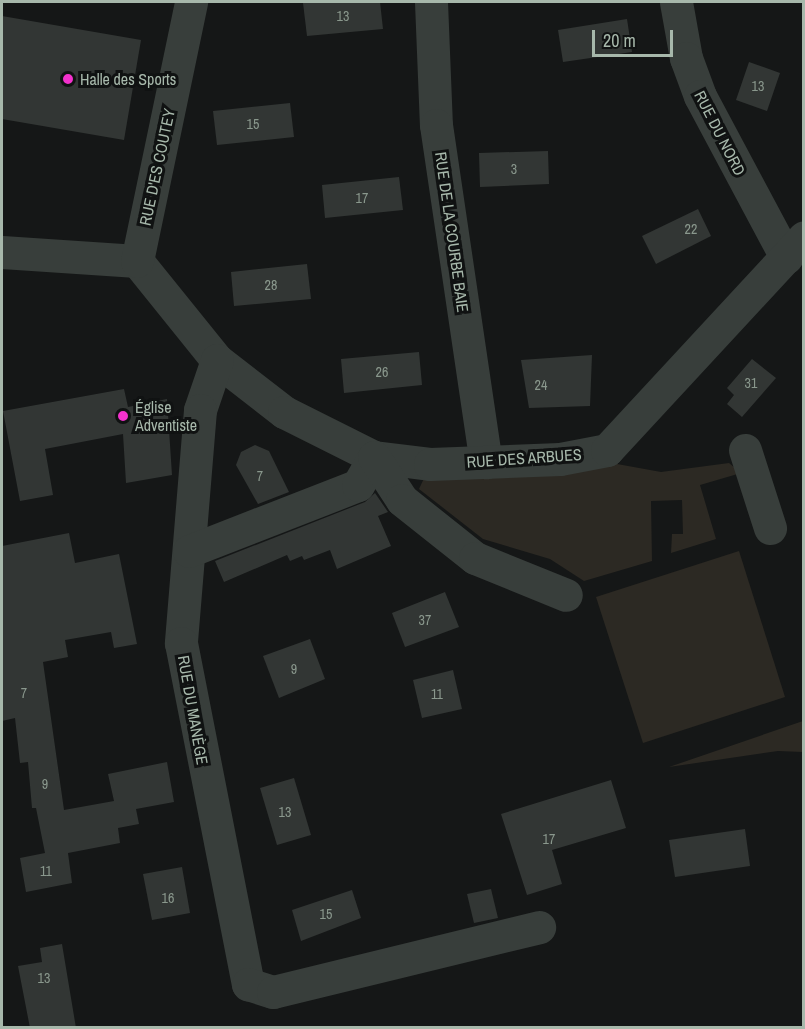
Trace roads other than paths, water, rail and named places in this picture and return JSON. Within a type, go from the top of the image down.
[{"type":"street","name":"RUE D'ES COUTEY","points":[[137,261],[191,2]]},
{"type":"street","name":"RUE DE LA COURBE BAIE","points":[[431,2],[436,124],[486,462]]},
{"type":"street","name":"RUE DU NORD","points":[[676,2],[686,58],[700,96],[795,247]]},
{"type":"street","name":"RUE DES ARBUES","points":[[217,360],[284,412],[374,457],[430,464],[561,459],[607,450],[795,247]]},
{"type":"street","points":[[2,252],[137,261],[217,360]]},
{"type":"street","name":"RUE DU MANÈGE","points":[[217,360],[200,410],[181,643],[186,678],[248,984],[273,993],[539,927]]},
{"type":"street","points":[[745,450],[770,528]]},
{"type":"street","points":[[189,551],[358,485],[374,457],[402,500],[475,558],[566,595]]},
{"type":"place","name":"Halle des Sports","points":[[68,79]]},
{"type":"place","name":"Église Adventiste","points":[[123,416]]}]
